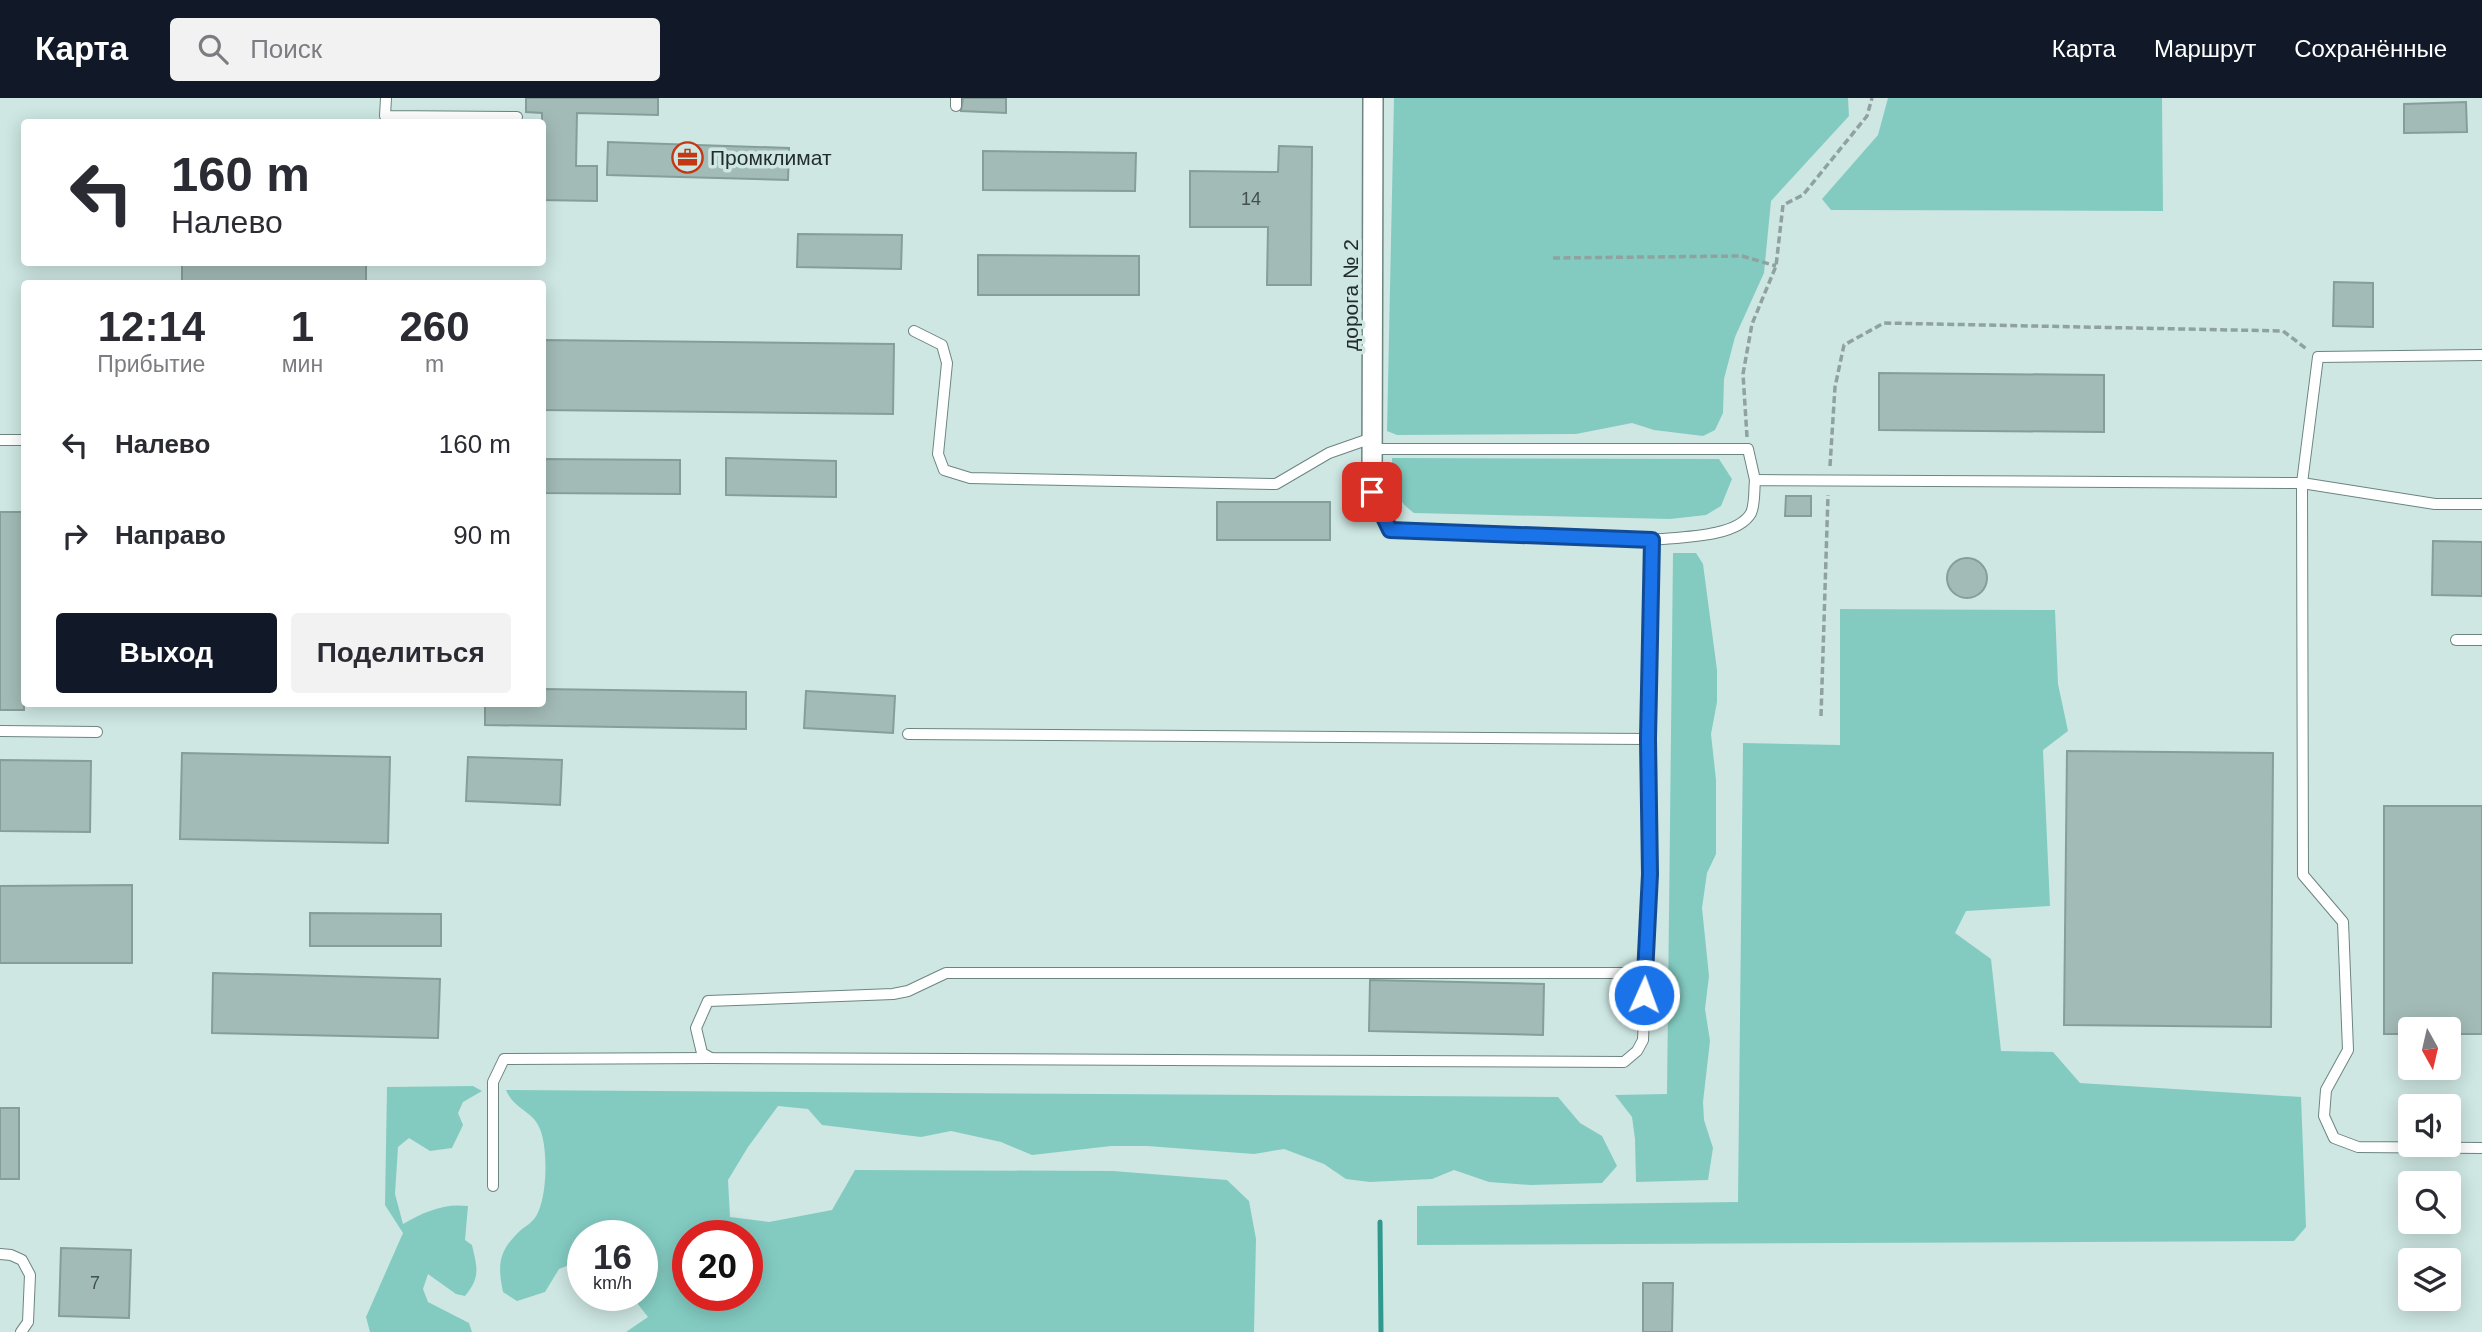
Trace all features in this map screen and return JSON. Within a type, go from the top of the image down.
[{"type":"street","name":"дорога № 2","points":[[1372,492],[1373,98]]},
{"type":"lane","points":[[386,98],[385,116],[517,117]]},
{"type":"lane","points":[[914,331],[942,345],[947,363],[938,454],[944,470],[970,478],[1276,484],[1329,453],[1372,444],[1748,449],[1755,480],[1751,513],[1739,524],[1717,533],[1652,540],[1390,530],[1372,492]]},
{"type":"lane","points":[[2482,355],[2318,357],[2302,484],[2303,875],[2343,922],[2348,1050],[2326,1090],[2324,1116],[2334,1138],[2358,1147],[2482,1148]]},
{"type":"lane","points":[[0,440],[21,440]]},
{"type":"lane","points":[[1755,480],[2302,484],[2435,504],[2482,504]]},
{"type":"lane","points":[[493,1186],[493,1082],[504,1059],[1623,1062],[1637,1051],[1643,1040],[1650,874],[1648,739],[1652,540]]},
{"type":"lane","points":[[2456,640],[2482,640]]},
{"type":"lane","points":[[0,732],[97,732]]},
{"type":"lane","points":[[908,734],[1648,739]]},
{"type":"lane","points":[[711,1058],[702,1053],[696,1028],[708,1001],[892,994],[908,991],[946,973],[1645,973]]},
{"type":"lane","points":[[0,1254],[22,1260],[30,1275],[28,1322],[22,1332]]},
{"type":"path","points":[[1748,449],[1743,374],[1752,324],[1776,266],[1783,205],[1804,195],[1867,116],[1872,98]]},
{"type":"path","points":[[1553,258],[1742,256],[1776,266]]},
{"type":"path","points":[[1821,716],[1829,480],[1835,387],[1844,345],[1884,323],[2283,331],[2318,357]]},
{"type":"green space","points":[[1394,98],[1848,98],[1849,116],[1771,201],[1764,273],[1735,337],[1724,379],[1723,413],[1715,430],[1703,436],[1654,430],[1632,423],[1576,434],[1397,435],[1387,431]]},
{"type":"green space","points":[[1888,98],[2162,98],[2163,211],[1831,210],[1822,199],[1878,135]]},
{"type":"green space","points":[[1392,458],[1719,459],[1732,479],[1721,506],[1706,515],[1670,519],[1414,513],[1398,496]]},
{"type":"green space","points":[[1673,553],[1696,553],[1703,564],[1717,670],[1717,702],[1711,734],[1716,780],[1716,854],[1707,873],[1702,908],[1709,976],[1705,1009],[1710,1041],[1703,1102],[1704,1120],[1713,1148],[1708,1180],[1636,1182],[1632,1117],[1615,1095],[1667,1094]]},
{"type":"green space","points":[[1840,609],[2055,610],[2058,684],[2068,731],[2043,750],[2050,906],[1966,911],[1955,933],[1991,959],[2001,1051],[2053,1052],[2080,1083],[2301,1097],[2306,1227],[2294,1241],[1417,1245],[1417,1206],[1738,1202],[1743,743],[1840,745]]},
{"type":"green space","points":[[473,1086],[482,1091],[463,1102],[458,1113],[463,1125],[452,1148],[430,1151],[409,1138],[398,1147],[395,1194],[403,1224],[434,1209],[468,1206],[465,1240],[472,1245],[476,1272],[474,1283],[465,1296],[456,1294],[428,1274],[423,1289],[428,1302],[469,1323],[472,1332],[370,1332],[366,1317],[403,1233],[385,1205],[387,1087]]},
{"type":"green space","points":[[506,1090],[1558,1097],[1580,1123],[1602,1136],[1617,1166],[1602,1183],[1531,1185],[1489,1182],[1454,1170],[1432,1179],[1370,1182],[1346,1179],[1324,1164],[1284,1149],[1254,1154],[1111,1146],[1032,1155],[1001,1142],[951,1131],[921,1137],[822,1125],[808,1109],[778,1106],[728,1180],[730,1217],[753,1220],[672,1220],[672,1311],[763,1311],[763,1221],[832,1210],[855,1170],[1113,1171],[1227,1180],[1249,1201],[1256,1239],[1254,1332],[626,1332],[648,1317],[643,1311],[658,1311],[658,1220],[567,1220],[567,1266],[559,1269],[545,1292],[517,1301],[503,1292],[500,1265],[504,1251],[539,1211],[544,1187],[542,1134],[531,1116],[518,1106]]},
{"type":"building","points":[[526,98],[658,98],[658,115],[577,113],[576,166],[597,166],[597,201],[546,200],[546,119],[542,119],[542,113],[526,112]]},
{"type":"building","points":[[963,98],[1006,98],[1006,113],[961,111]]},
{"type":"building","points":[[2466,102],[2467,132],[2404,133],[2404,104]]},
{"type":"building","points":[[608,142],[789,148],[788,180],[607,175]]},
{"type":"building","points":[[1279,146],[1312,147],[1311,285],[1267,285],[1268,227],[1190,227],[1190,171],[1278,172]]},
{"type":"building","points":[[983,151],[1136,153],[1135,191],[983,190]]},
{"type":"building","points":[[798,234],[902,235],[901,269],[797,267]]},
{"type":"building","points":[[978,255],[1139,256],[1139,295],[978,295]]},
{"type":"building","points":[[182,266],[366,266],[366,280],[182,280]]},
{"type":"building","points":[[2334,282],[2373,283],[2373,327],[2333,326]]},
{"type":"building","points":[[546,340],[894,344],[893,414],[546,410]]},
{"type":"building","points":[[1879,373],[2104,375],[2104,432],[1879,430]]},
{"type":"building","points":[[726,458],[836,461],[836,497],[726,495]]},
{"type":"building","points":[[546,459],[680,460],[680,494],[546,493]]},
{"type":"building","points":[[1786,496],[1811,496],[1811,516],[1785,516]]},
{"type":"building","points":[[1217,502],[1330,502],[1330,540],[1217,540]]},
{"type":"building","points":[[0,512],[21,512],[21,707],[24,707],[24,710],[0,710]]},
{"type":"building","points":[[2433,541],[2482,542],[2482,596],[2432,595]]},
{"type":"building","points":[[1967,558],[1975,559],[1981,564],[1986,570],[1986,586],[1981,592],[1975,597],[1967,598],[1959,597],[1953,592],[1948,586],[1947,578],[1948,570],[1953,564],[1959,559]]},
{"type":"building","points":[[546,689],[746,692],[746,729],[485,725],[485,707],[546,707]]},
{"type":"building","points":[[806,691],[895,696],[893,733],[804,728]]},
{"type":"building","points":[[2067,751],[2273,753],[2271,1027],[2064,1025]]},
{"type":"building","points":[[182,753],[390,757],[388,843],[180,839]]},
{"type":"building","points":[[468,757],[562,760],[560,805],[466,801]]},
{"type":"building","points":[[0,760],[91,761],[90,832],[0,831]]},
{"type":"building","points":[[2384,806],[2482,806],[2482,1034],[2461,1034],[2461,1017],[2398,1017],[2398,1034],[2384,1034]]},
{"type":"building","points":[[132,885],[132,963],[0,963],[0,886]]},
{"type":"building","points":[[310,913],[441,914],[441,946],[310,946]]},
{"type":"building","points":[[213,973],[440,979],[438,1038],[212,1033]]},
{"type":"building","points":[[1370,980],[1544,984],[1543,1035],[1369,1031]]},
{"type":"building","points":[[0,1108],[19,1108],[19,1179],[0,1179]]},
{"type":"building","points":[[61,1248],[131,1250],[129,1318],[59,1316]]},
{"type":"building","points":[[1643,1283],[1673,1283],[1672,1332],[1643,1332]]},
{"type":"waterway","points":[[1380,1222],[1381,1332]]},
{"type":"place","name":"Промклимат","points":[[687,157]]},
{"type":"route","points":[[1372,492],[1390,530],[1652,540],[1648,739],[1650,874],[1644,995]]}]
